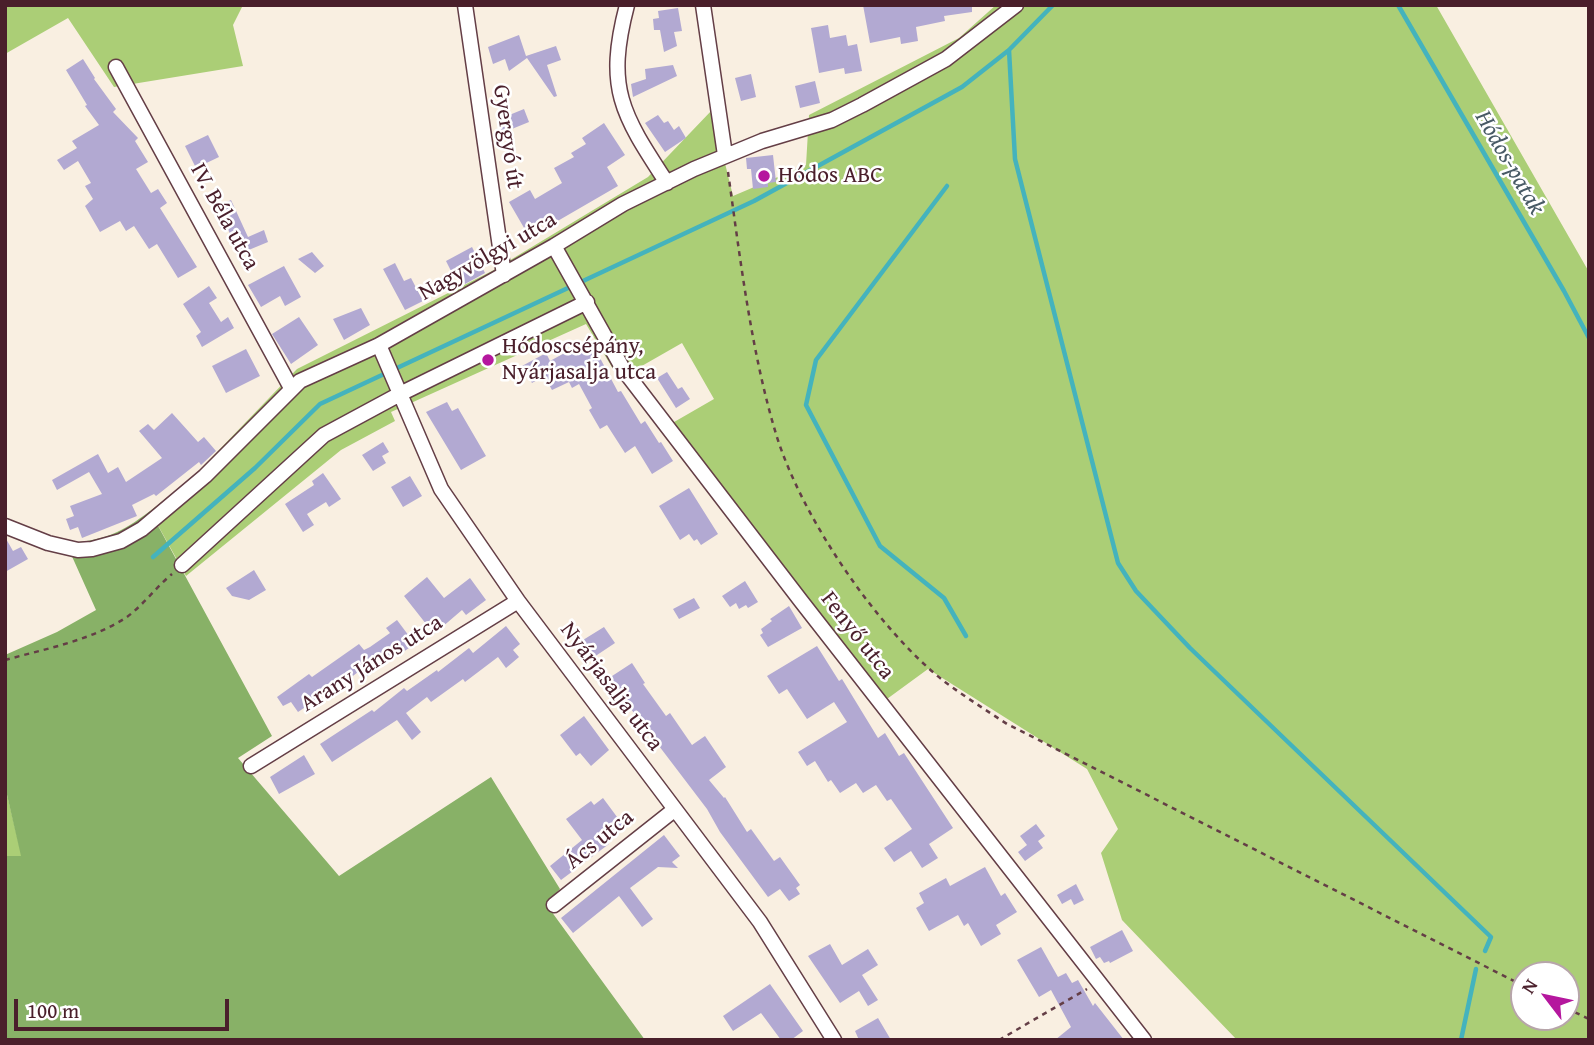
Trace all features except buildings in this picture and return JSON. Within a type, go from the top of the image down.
[{"type":"street","name":"Gyergyó út","points":[[465,5],[504,275]]},
{"type":"street","points":[[627,5],[621,28],[617,79],[621,97],[633,130],[667,183]]},
{"type":"street","points":[[703,5],[725,155]]},
{"type":"street","name":"Nagyvölgyi utca","points":[[5,526],[48,543],[78,550],[121,541],[142,529],[205,477],[300,381],[379,345],[623,204],[725,155],[832,120],[862,105],[946,59],[1016,5]]},
{"type":"street","name":"IV. Béla utca","points":[[116,67],[291,388]]},
{"type":"street","name":"Fenyő utca","points":[[554,246],[623,369],[1144,1040]]},
{"type":"street","points":[[182,565],[324,435],[580,290]]},
{"type":"street","name":"Nyárjasalja utca","points":[[379,345],[440,489],[518,601],[760,922],[834,1040]]},
{"type":"street","name":"Arany János utca","points":[[251,766],[518,601]]},
{"type":"street","name":"Ács utca","points":[[554,905],[674,810]]},
{"type":"path","points":[[725,155],[759,364],[776,435],[792,476],[810,513],[858,589],[924,663],[945,682],[1007,724],[1510,979]]},
{"type":"path","points":[[5,660],[89,636],[123,619],[182,565]]},
{"type":"path","points":[[999,1040],[1099,982]]},
{"type":"green space","points":[[5,5],[243,5],[233,25],[243,66],[114,87],[68,18],[5,54]]},
{"type":"green space","points":[[996,5],[1436,5],[1589,272],[1589,1040],[1237,1040],[1122,920],[1101,853],[1118,829],[1087,769],[928,669],[876,707],[662,429],[714,399],[682,343],[619,379],[586,324],[391,412],[395,421],[341,450],[186,576],[150,511],[191,479],[297,369],[492,271],[648,177],[712,110],[733,196],[806,165],[809,115],[959,38]]},
{"type":"green space","points":[[150,511],[272,736],[238,758],[339,876],[491,777],[560,889],[546,904],[645,1040],[5,1040],[5,856],[21,856],[5,786],[5,655],[57,632],[96,610],[66,543],[111,534]]},
{"type":"green space","points":[[5,786],[22,857],[5,856]]},
{"type":"waterway","points":[[153,557],[255,468],[320,404],[754,201],[962,87],[1009,50],[1053,5]]},
{"type":"waterway","name":"Hódos-patak","points":[[1398,5],[1589,338]]},
{"type":"waterway","points":[[1009,50],[1015,159],[1118,563],[1136,591],[1190,648],[1491,937],[1485,951]]},
{"type":"waterway","points":[[947,186],[816,360],[806,405],[880,546],[944,598],[966,636]]},
{"type":"waterway","points":[[1461,1040],[1476,969]]},
{"type":"place","name":"Hódos ABC","points":[[764,176]]},
{"type":"place","name":"Hódoscsépány, Nyárjasalja utca","points":[[488,360]]}]
